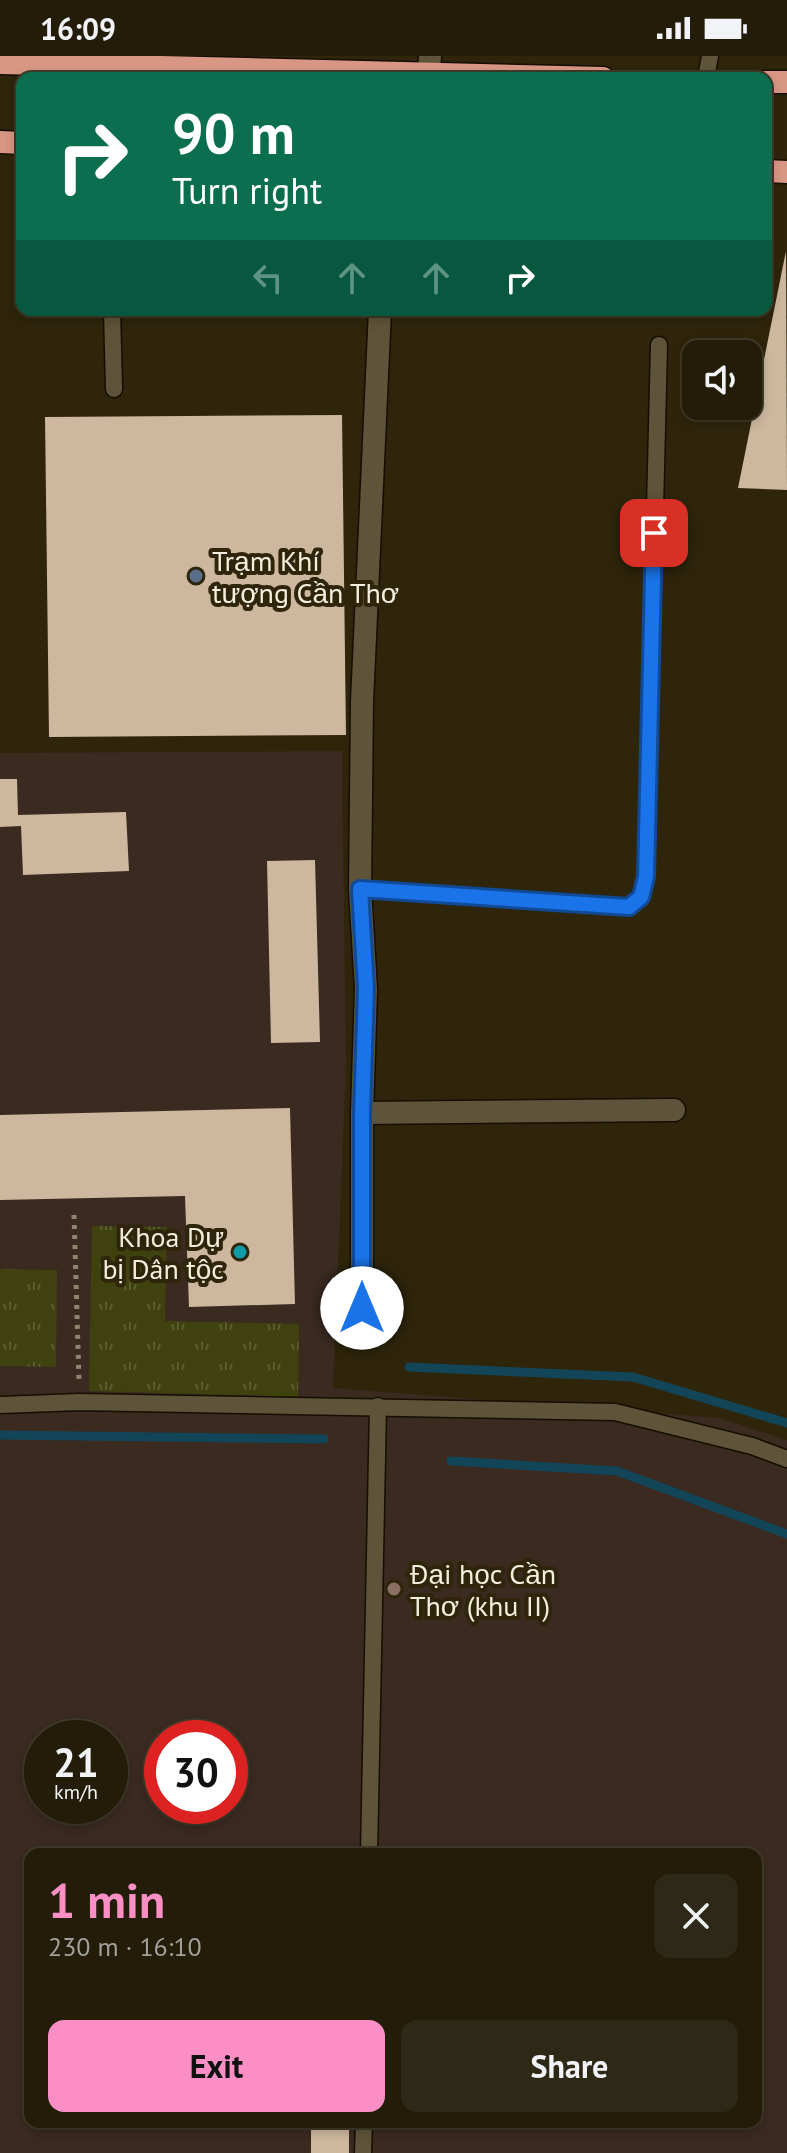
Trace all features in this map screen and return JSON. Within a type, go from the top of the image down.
[{"type":"highway","points":[[0,63],[430,64],[529,72]]},
{"type":"street","points":[[362,1308],[362,1113],[366,989],[360,889],[362,702],[380,316]]},
{"type":"street","points":[[362,1113],[674,1110]]},
{"type":"lane","points":[[112,316],[114,389]]},
{"type":"lane","points":[[360,889],[629,907],[641,897],[646,877],[659,345]]},
{"type":"lane","points":[[0,1405],[79,1402],[615,1412],[752,1446],[787,1459]]},
{"type":"lane","points":[[369,1848],[378,1406]]},
{"type":"lane","points":[[363,2153],[364,2128]]},
{"type":"path","points":[[74,1215],[79,1402]]},
{"type":"shaded area","name":"Đại học Cần Thơ (khu II)","points":[[342,751],[346,1069],[333,1388],[720,1418],[787,1440],[787,2153],[0,2153],[0,753]]},
{"type":"green space","points":[[92,1226],[167,1227],[165,1321],[299,1324],[298,1397],[89,1391]]},
{"type":"green space","points":[[0,1269],[57,1270],[56,1367],[0,1366]]},
{"type":"building","points":[[786,251],[787,490],[738,488],[752,420],[762,420],[762,370]]},
{"type":"building","name":"Trạm Khí tượng Cần Thơ","points":[[342,415],[346,735],[49,737],[45,417]]},
{"type":"building","points":[[0,779],[17,779],[18,815],[126,812],[129,871],[23,875],[21,826],[0,827]]},
{"type":"building","points":[[315,860],[320,1042],[271,1043],[267,861]]},
{"type":"building","name":"Khoa Dự bị Dân tộc","points":[[290,1108],[295,1304],[189,1307],[185,1196],[0,1200],[0,1115]]},
{"type":"building","points":[[311,2128],[349,2128],[349,2153],[311,2153]]},
{"type":"waterway","points":[[409,1367],[633,1377],[787,1423]]},
{"type":"waterway","points":[[0,1435],[324,1439]]},
{"type":"waterway","points":[[451,1461],[617,1471],[787,1534]]},
{"type":"place","name":"Trạm Khí tượng Cần Thơ","points":[[196,576]]},
{"type":"place","name":"Khoa Dự bị Dân tộc","points":[[240,1252]]},
{"type":"place","name":"Đại học Cần Thơ (khu II)","points":[[394,1589]]},
{"type":"route","points":[[362,1308],[362,1113],[366,989],[360,889],[629,907],[641,897],[646,877],[654,533]]}]
